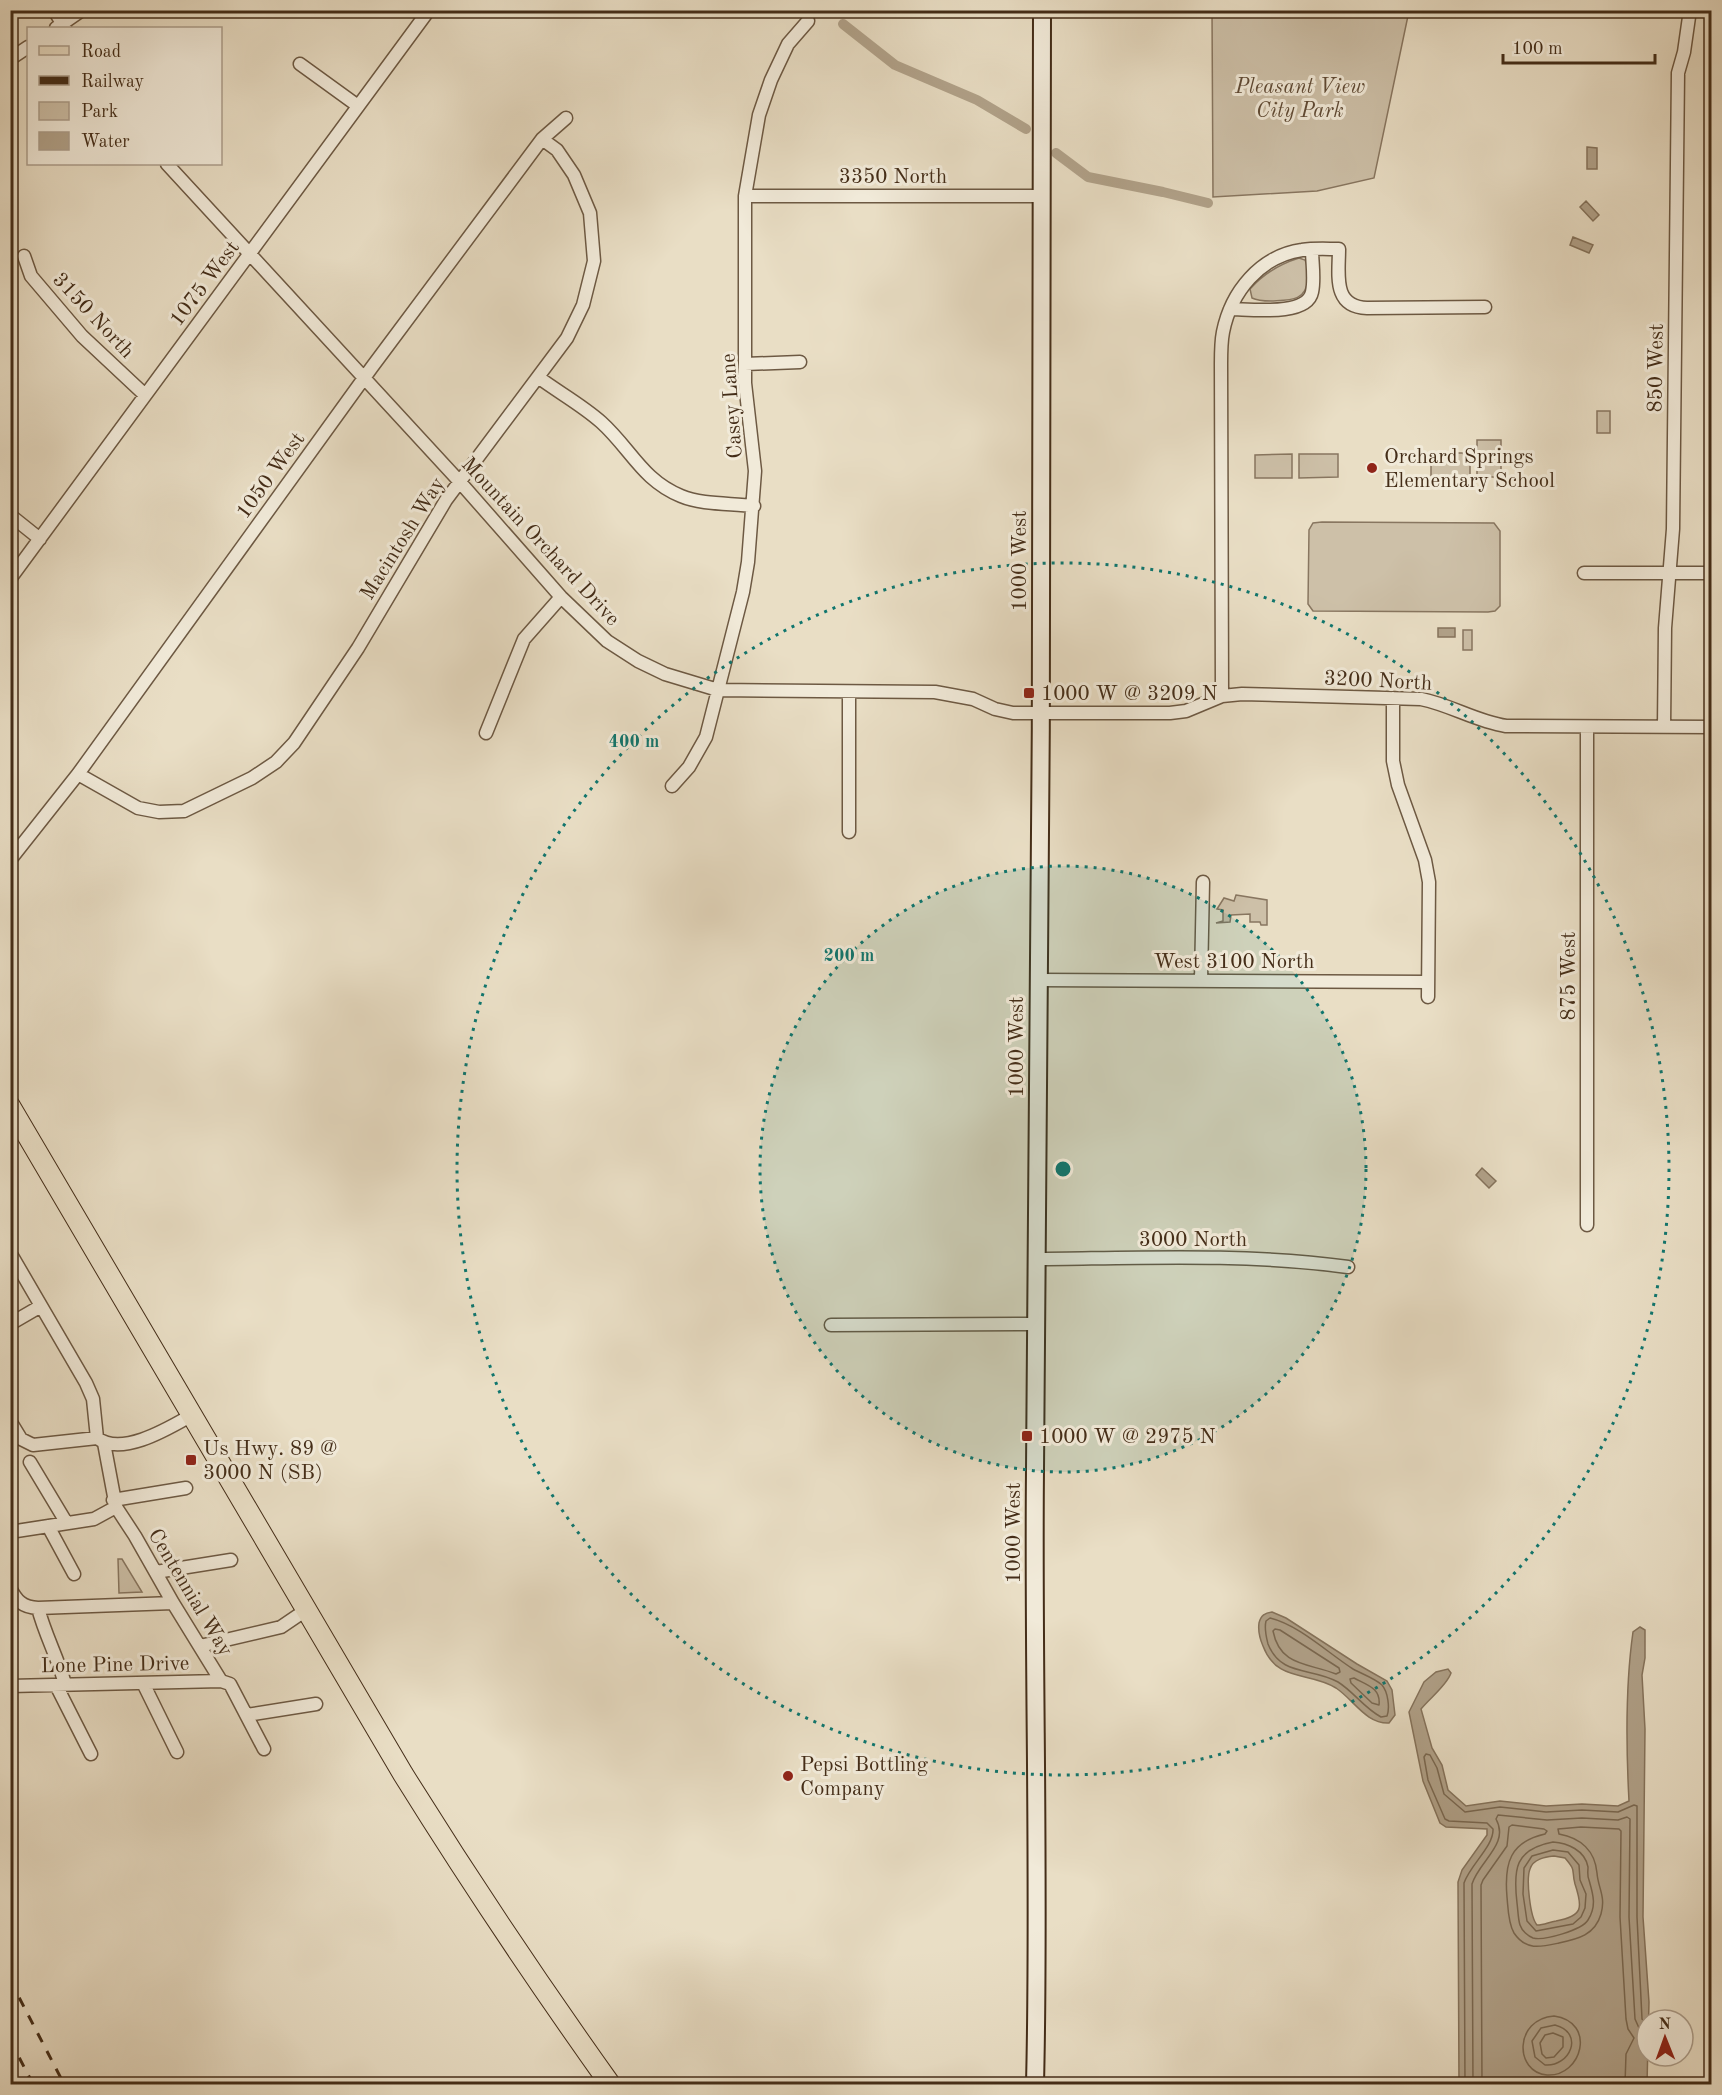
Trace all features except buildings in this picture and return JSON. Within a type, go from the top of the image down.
[{"type":"main road","points":[[10,1106],[450,1851],[610,2085]]},
{"type":"street","points":[[54,10],[61,27],[82,10]]},
{"type":"street","name":"1075 West","points":[[10,579],[429,10]]},
{"type":"street","name":"1000 West","points":[[1035,2085],[1042,10]]},
{"type":"street","name":"850 West","points":[[1664,727],[1665,628],[1673,518],[1678,73],[1684,52],[1690,10]]},
{"type":"street","name":"Casey Lane","points":[[672,786],[689,767],[706,737],[743,592],[754,506],[755,471],[745,364],[745,196],[759,115],[771,80],[788,44],[808,21]]},
{"type":"street","points":[[10,59],[27,48]]},
{"type":"street","points":[[300,64],[358,106]]},
{"type":"street","name":"1050 West","points":[[10,860],[78,774],[364,379],[542,139],[566,118]]},
{"type":"street","name":"Macintosh Way","points":[[78,774],[138,808],[167,812],[184,811],[252,778],[276,762],[294,743],[358,648],[446,500],[567,338],[584,305],[594,261],[590,213],[574,175],[557,150],[542,139]]},
{"type":"street","name":"Mountain Orchard Drive","points":[[168,165],[459,482],[561,597],[607,641],[638,661],[665,674],[718,690],[951,694],[1013,713],[1041,713]]},
{"type":"street","name":"3350 North","points":[[745,196],[1042,196]]},
{"type":"street","points":[[1230,309],[1285,309],[1298,308],[1304,304],[1312,292],[1312,249]]},
{"type":"street","points":[[1222,696],[1222,334],[1230,309],[1241,288],[1263,266],[1282,255],[1312,249],[1339,249],[1341,293],[1345,301],[1359,308],[1485,308]]},
{"type":"street","name":"3150 North","points":[[24,256],[31,276],[82,336],[145,395]]},
{"type":"street","points":[[745,364],[800,362]]},
{"type":"street","points":[[537,377],[599,421],[651,480],[664,488],[683,497],[754,506]]},
{"type":"street","points":[[10,515],[40,539]]},
{"type":"street","points":[[1584,573],[1712,573]]},
{"type":"street","points":[[486,733],[524,639],[561,597]]},
{"type":"street","points":[[849,692],[849,832]]},
{"type":"street","name":"3200 North","points":[[1041,713],[1170,713],[1196,707],[1222,696],[1261,694],[1421,699],[1444,704],[1463,714],[1506,726],[1712,727]]},
{"type":"street","points":[[1393,698],[1393,761],[1398,785],[1425,860],[1429,882],[1428,997]]},
{"type":"street","name":"875 West","points":[[1587,727],[1587,1225]]},
{"type":"street","points":[[1201,980],[1203,882]]},
{"type":"street","name":"West 3100 North","points":[[1039,980],[1428,982]]},
{"type":"street","name":"Centennial Way","points":[[12,1256],[93,1399],[115,1503],[221,1681],[231,1684],[264,1749]]},
{"type":"street","name":"3000 North","points":[[1037,1259],[1258,1258],[1300,1260],[1348,1267]]},
{"type":"street","points":[[10,1324],[41,1306]]},
{"type":"street","points":[[831,1325],[1036,1324]]},
{"type":"street","points":[[10,1421],[21,1439],[33,1445],[142,1440],[164,1431],[192,1414]]},
{"type":"street","points":[[30,1462],[66,1522]]},
{"type":"street","points":[[10,1532],[94,1519],[115,1503],[186,1488]]},
{"type":"street","points":[[48,1526],[74,1574]]},
{"type":"street","points":[[156,1572],[231,1560]]},
{"type":"street","points":[[10,1588],[20,1604],[27,1607],[173,1603]]},
{"type":"street","points":[[38,1608],[42,1625],[61,1668],[61,1684],[91,1754]]},
{"type":"street","points":[[200,1646],[281,1627],[306,1610]]},
{"type":"street","name":"Lone Pine Drive","points":[[10,1686],[221,1681]]},
{"type":"street","points":[[143,1683],[177,1752]]},
{"type":"street","points":[[247,1715],[316,1704]]},
{"type":"green space","name":"Pleasant View City Park","points":[[1212,11],[1409,11],[1374,178],[1317,191],[1213,197]]},
{"type":"green space","points":[[1299,258],[1305,260],[1308,274],[1307,287],[1300,296],[1278,301],[1261,301],[1252,298],[1250,289],[1260,279],[1279,266]]},
{"type":"green space","points":[[1597,411],[1610,411],[1610,433],[1597,433]]},
{"type":"green space","points":[[1477,440],[1501,440],[1501,477],[1477,477]]},
{"type":"green space","points":[[1431,453],[1470,453],[1470,476],[1431,476]]},
{"type":"green space","points":[[1292,454],[1292,478],[1255,478],[1255,455]]},
{"type":"green space","points":[[1299,454],[1338,454],[1338,477],[1299,478]]},
{"type":"green space","points":[[1313,523],[1494,523],[1500,531],[1500,606],[1495,611],[1488,612],[1313,611],[1308,604],[1309,530]]},
{"type":"green space","points":[[1463,630],[1472,630],[1472,650],[1463,650]]},
{"type":"green space","points":[[1236,895],[1267,900],[1267,925],[1250,922],[1250,914],[1231,915],[1230,922],[1216,923],[1223,921],[1223,910],[1217,909],[1224,898],[1234,901]]},
{"type":"green space","points":[[118,1559],[122,1559],[142,1592],[119,1593]]},
{"type":"water","points":[[1587,147],[1597,148],[1597,169],[1587,169]]},
{"type":"water","points":[[1586,201],[1599,215],[1593,221],[1580,207]]},
{"type":"water","points":[[1573,237],[1593,245],[1589,253],[1570,245]]},
{"type":"water","points":[[1438,628],[1455,628],[1455,637],[1438,637]]},
{"type":"water","points":[[1482,1168],[1496,1181],[1489,1188],[1476,1175]]},
{"type":"water","points":[[1272,1612],[1286,1618],[1387,1681],[1392,1690],[1395,1715],[1389,1723],[1367,1716],[1336,1688],[1315,1679],[1285,1671],[1277,1666],[1269,1658],[1263,1646],[1259,1629],[1262,1616]]},
{"type":"water","points":[[1640,1627],[1645,1630],[1645,1658],[1642,1675],[1645,1729],[1643,1917],[1649,2002],[1649,2008],[1635,2008],[1635,2068],[1647,2068],[1647,2084],[1459,2084],[1458,1882],[1462,1870],[1487,1835],[1487,1829],[1446,1827],[1440,1823],[1423,1781],[1409,1712],[1424,1682],[1436,1672],[1448,1669],[1451,1673],[1446,1682],[1421,1709],[1432,1748],[1442,1765],[1448,1790],[1466,1806],[1500,1801],[1546,1806],[1582,1804],[1618,1806],[1629,1801],[1627,1717],[1633,1632]],"holes":[[[1554,1856],[1565,1858],[1571,1866],[1579,1899],[1579,1910],[1565,1919],[1537,1925],[1529,1898],[1530,1869],[1537,1861]]]},
{"type":"waterway","points":[[843,24],[895,65],[977,100],[1026,129]]},
{"type":"waterway","points":[[1056,153],[1088,177],[1208,203]]},
{"type":"railway","points":[[10,1980],[64,2084]]},
{"type":"railway","points":[[10,2040],[33,2084]]},
{"type":"place","name":"Orchard Springs Elementary School","points":[[1372,468]]},
{"type":"place","name":"1000 W @ 3209 N","points":[[1029,693]]},
{"type":"place","name":"1000 W @ 2975 N","points":[[1027,1436]]},
{"type":"place","name":"Us Hwy. 89 @ 3000 N (SB)","points":[[191,1460]]},
{"type":"place","name":"Pepsi Bottling Company","points":[[788,1776]]}]
